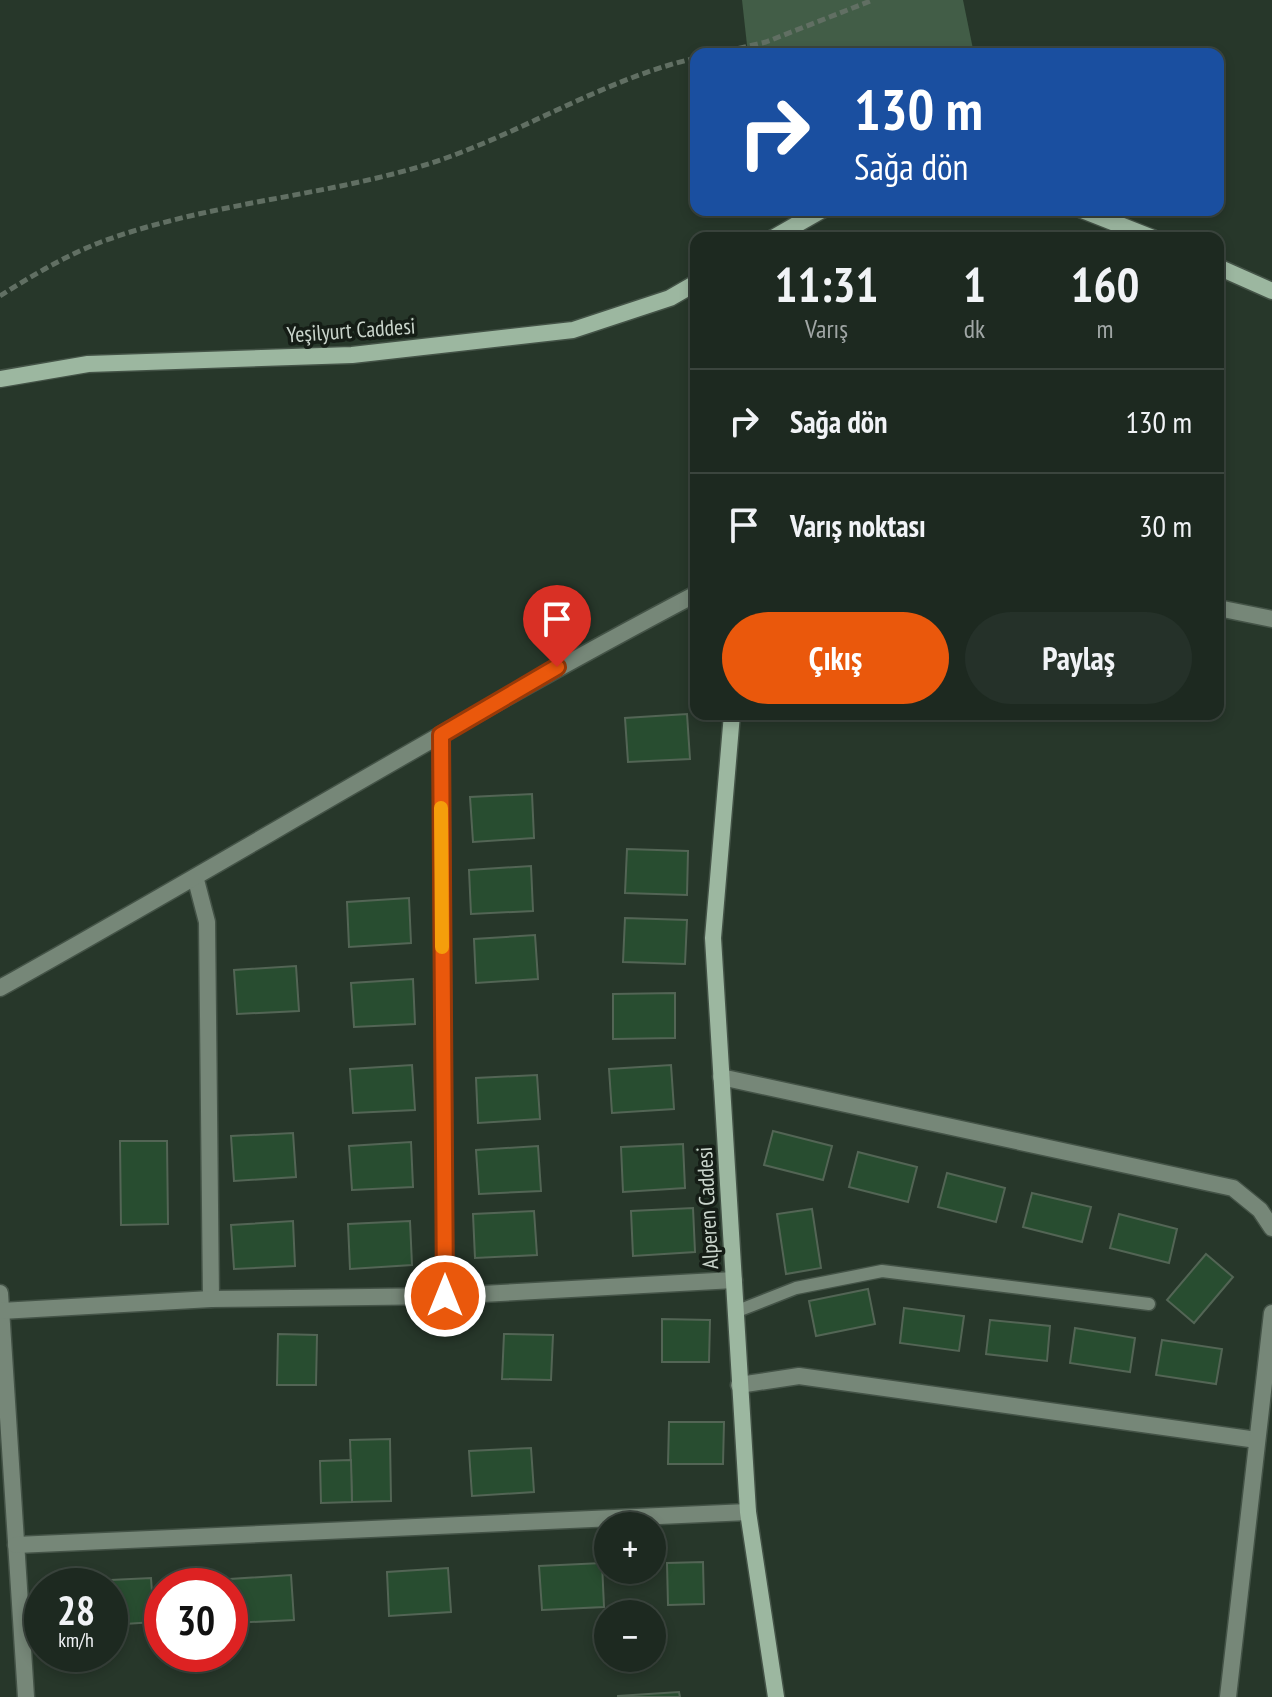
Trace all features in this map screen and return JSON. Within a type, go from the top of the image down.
[{"type":"street","points":[[784,232],[812,216]]},
{"type":"street","points":[[1097,216],[1138,232]]},
{"type":"street","points":[[1224,270],[1272,291]]},
{"type":"street","name":"Yeşilyurt Caddesi","points":[[0,379],[88,364],[352,355],[573,330],[670,298],[690,286]]},
{"type":"street","points":[[0,988],[196,880],[557,667],[690,597]]},
{"type":"street","points":[[1224,609],[1272,619]]},
{"type":"street","name":"Alperen Caddesi","points":[[731,720],[713,938],[748,1512],[776,1697]]},
{"type":"street","points":[[441,735],[445,1296]]},
{"type":"street","points":[[196,880],[207,922],[211,1299]]},
{"type":"street","points":[[721,1077],[1233,1188],[1260,1210],[1272,1228]]},
{"type":"street","points":[[1,1311],[211,1299],[445,1296],[734,1280]]},
{"type":"street","points":[[0,1293],[26,1697]]},
{"type":"street","points":[[1228,1697],[1272,1313]]},
{"type":"street","points":[[739,1385],[799,1376],[1257,1440]]},
{"type":"street","points":[[16,1545],[748,1512]]},
{"type":"lane","points":[[735,1312],[796,1288],[882,1271],[1149,1304]]},
{"type":"path","points":[[740,48],[766,42],[873,0]]},
{"type":"path","points":[[0,296],[100,242],[193,215],[409,170],[488,141],[579,99],[690,60]]},
{"type":"green space","points":[[742,0],[963,0],[973,48],[747,48]]},
{"type":"building","points":[[687,714],[690,759],[628,762],[625,718]]},
{"type":"building","points":[[532,794],[534,838],[473,842],[470,797]]},
{"type":"building","points":[[627,849],[688,851],[687,895],[625,893]]},
{"type":"building","points":[[531,866],[533,911],[471,914],[469,870]]},
{"type":"building","points":[[409,898],[411,943],[349,947],[347,902]]},
{"type":"building","points":[[625,918],[687,920],[685,964],[623,962]]},
{"type":"building","points":[[535,935],[538,979],[476,983],[474,939]]},
{"type":"building","points":[[296,966],[299,1011],[237,1014],[234,970]]},
{"type":"building","points":[[413,979],[415,1024],[354,1027],[351,983]]},
{"type":"building","points":[[675,993],[675,1038],[613,1039],[613,994]]},
{"type":"building","points":[[412,1065],[415,1110],[353,1113],[350,1069]]},
{"type":"building","points":[[671,1065],[674,1109],[612,1113],[609,1069]]},
{"type":"building","points":[[537,1075],[540,1119],[478,1123],[476,1078]]},
{"type":"building","points":[[773,1131],[832,1146],[823,1180],[764,1165]]},
{"type":"building","points":[[293,1133],[296,1177],[234,1181],[231,1136]]},
{"type":"building","points":[[120,1141],[167,1141],[168,1224],[121,1225]]},
{"type":"building","points":[[411,1142],[413,1187],[352,1190],[349,1146]]},
{"type":"building","points":[[683,1144],[685,1188],[623,1192],[621,1147]]},
{"type":"building","points":[[538,1146],[541,1191],[479,1194],[476,1150]]},
{"type":"building","points":[[858,1152],[917,1167],[908,1202],[849,1187]]},
{"type":"building","points":[[947,1173],[1005,1188],[996,1222],[938,1207]]},
{"type":"building","points":[[1032,1193],[1091,1207],[1082,1242],[1023,1227]]},
{"type":"building","points":[[693,1208],[695,1252],[633,1256],[631,1211]]},
{"type":"building","points":[[812,1209],[821,1268],[786,1274],[777,1214]]},
{"type":"building","points":[[534,1211],[537,1255],[475,1258],[473,1214]]},
{"type":"building","points":[[1119,1214],[1177,1229],[1169,1263],[1110,1248]]},
{"type":"building","points":[[293,1221],[295,1266],[234,1269],[231,1225]]},
{"type":"building","points":[[410,1221],[412,1265],[350,1269],[348,1224]]},
{"type":"building","points":[[1206,1254],[1233,1277],[1194,1323],[1167,1300]]},
{"type":"building","points":[[868,1289],[875,1324],[816,1336],[809,1301]]},
{"type":"building","points":[[904,1308],[964,1316],[959,1351],[900,1343]]},
{"type":"building","points":[[662,1319],[710,1320],[709,1362],[662,1362]]},
{"type":"building","points":[[990,1320],[1050,1326],[1047,1361],[986,1354]]},
{"type":"building","points":[[1075,1328],[1135,1338],[1130,1372],[1070,1363]]},
{"type":"building","points":[[278,1334],[317,1335],[316,1385],[277,1385]]},
{"type":"building","points":[[504,1334],[553,1335],[551,1380],[502,1379]]},
{"type":"building","points":[[1162,1340],[1222,1349],[1216,1384],[1156,1375]]},
{"type":"building","points":[[669,1422],[724,1422],[723,1464],[668,1464]]},
{"type":"building","points":[[390,1439],[391,1501],[352,1502],[350,1440]]},
{"type":"building","points":[[531,1448],[534,1492],[472,1496],[469,1451]]},
{"type":"building","points":[[351,1460],[352,1502],[321,1503],[320,1461]]},
{"type":"building","points":[[703,1562],[704,1604],[668,1605],[667,1563]]},
{"type":"building","points":[[594,1563],[594,1584],[603,1584],[604,1600],[594,1600],[594,1607],[542,1610],[539,1566]]},
{"type":"building","points":[[448,1568],[451,1612],[389,1616],[387,1572]]},
{"type":"building","points":[[291,1575],[294,1620],[248,1622],[248,1578]]},
{"type":"building","points":[[144,1578],[144,1623],[128,1624],[128,1579]]},
{"type":"building","points":[[679,1692],[680,1697],[618,1697],[618,1696]]},
{"type":"slow traffic","points":[[441,808],[442,947]]},
{"type":"route","points":[[445,1296],[441,735],[557,667]]}]
